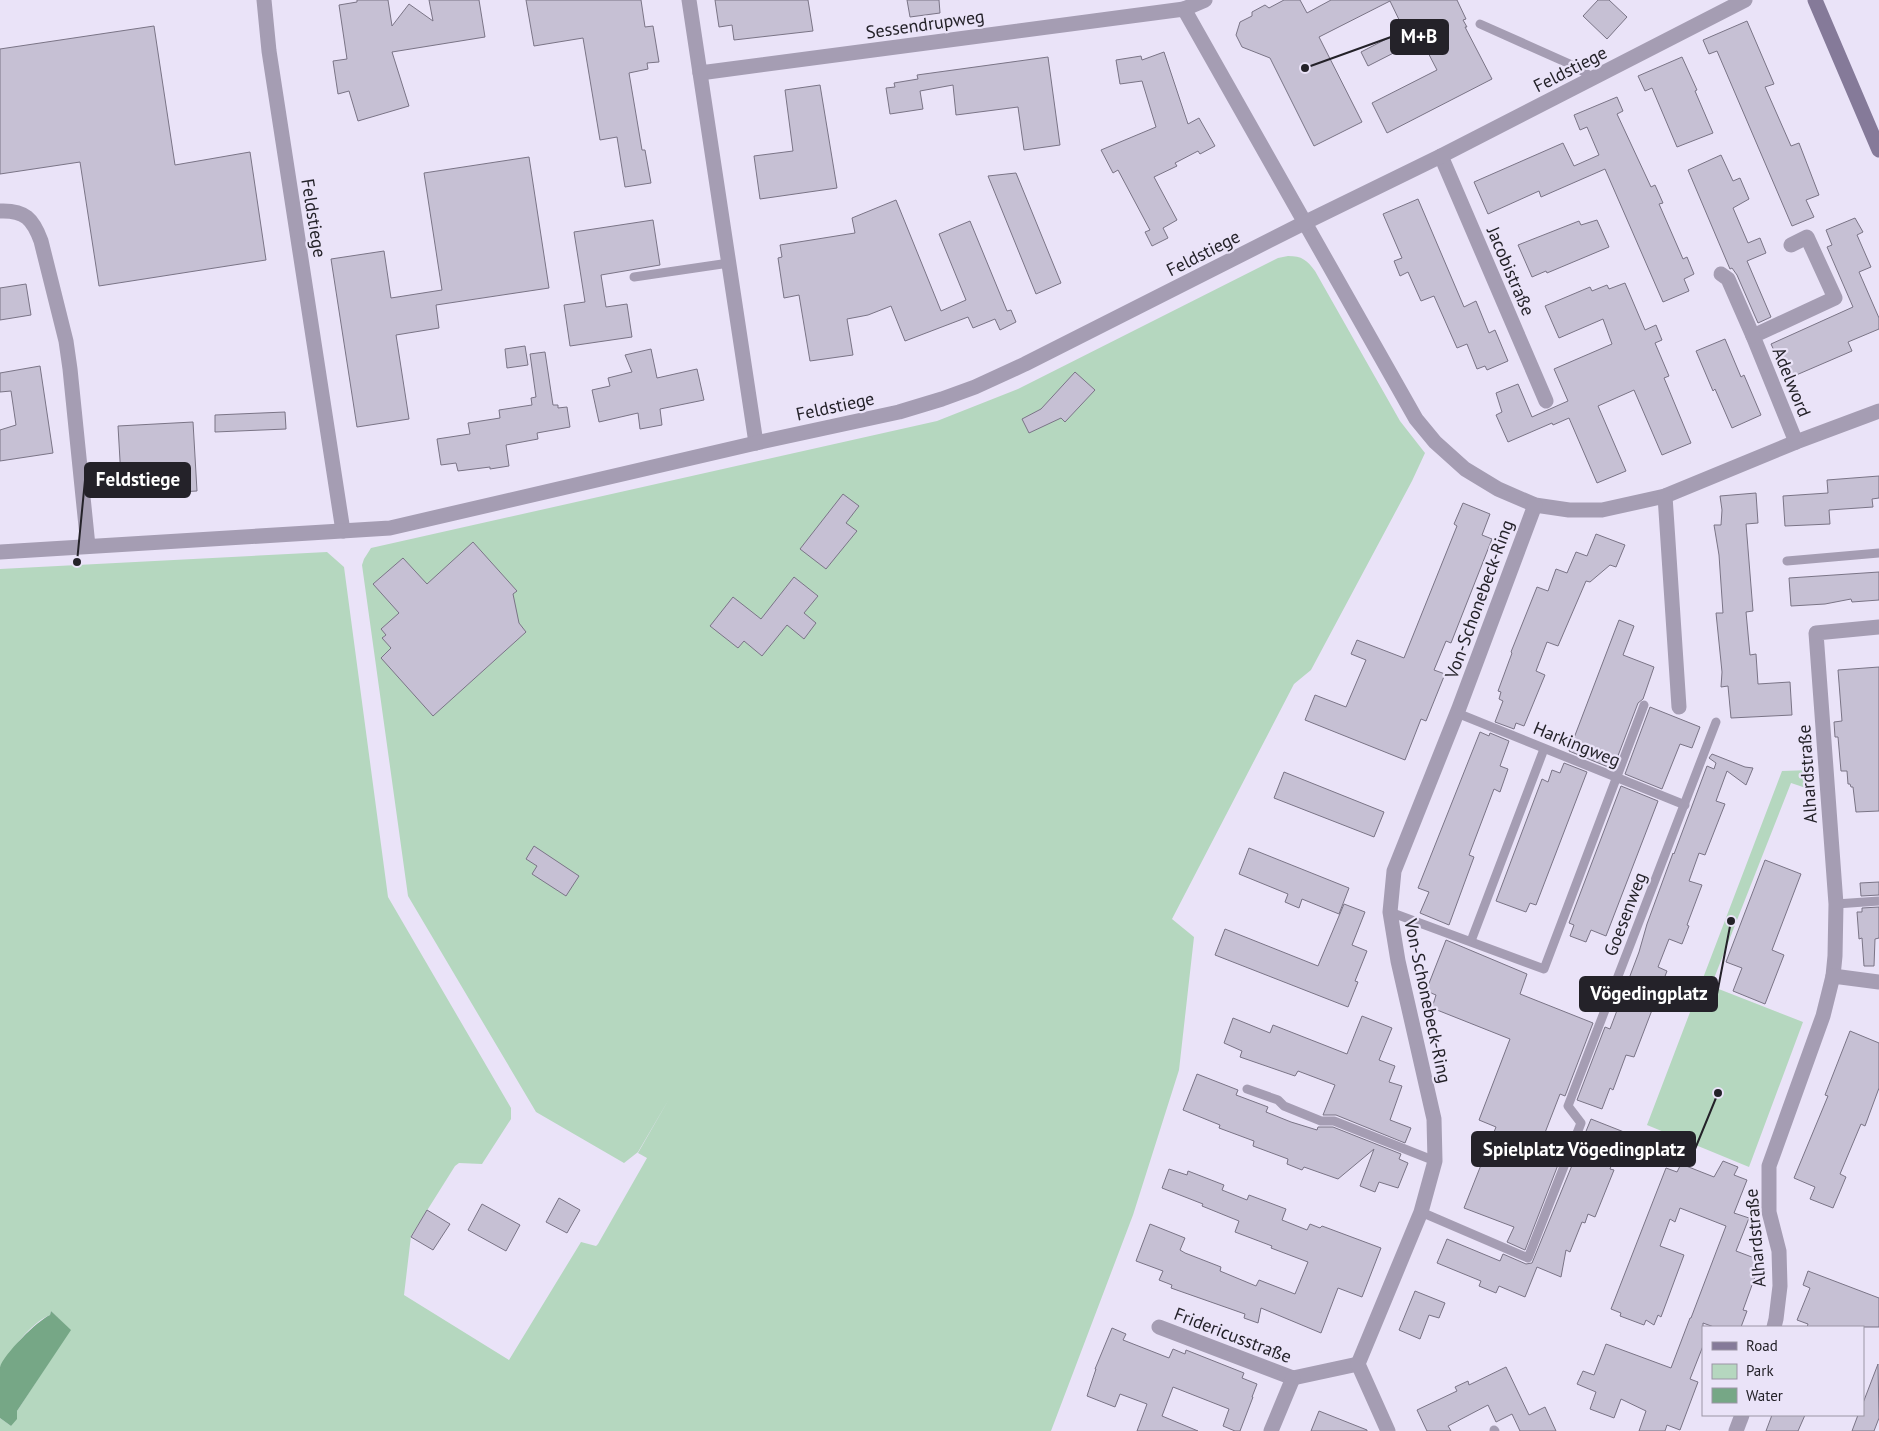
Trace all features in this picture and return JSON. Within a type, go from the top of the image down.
[{"type":"main road","points":[[1815,0],[1830,39],[1879,150]]},
{"type":"street","name":"Feldstiege","points":[[264,0],[269,51],[343,531]]},
{"type":"street","points":[[689,0],[756,443]]},
{"type":"street","name":"Sessendrupweg","points":[[700,73],[1184,9],[1205,0]]},
{"type":"street","name":"Feldstiege","points":[[0,552],[390,528],[756,443],[899,412],[975,387],[1020,367],[1441,156],[1744,0]]},
{"type":"street","points":[[1184,9],[1416,419],[1435,442],[1465,469],[1498,489],[1535,505]]},
{"type":"street","name":"Jacobistraße","points":[[1441,156],[1546,401]]},
{"type":"street","points":[[0,211],[20,212],[36,227],[41,241],[66,341],[88,546]]},
{"type":"street","name":"Adelword","points":[[1753,336],[1835,298],[1807,237],[1791,244]]},
{"type":"street","name":"Adelword","points":[[1720,274],[1728,279],[1796,442]]},
{"type":"street","name":"Von-Schonebeck-Ring","points":[[1358,1364],[1421,1212],[1435,1161],[1434,1119],[1398,961],[1390,912],[1394,871],[1457,713],[1535,505],[1569,510],[1602,510],[1665,496],[1796,442],[1879,411]]},
{"type":"street","points":[[1665,496],[1679,707]]},
{"type":"street","name":"Alhardstraße","points":[[1774,1326],[1780,1286],[1779,1251],[1769,1212],[1769,1166],[1823,1016],[1833,976],[1835,956],[1836,904],[1816,633],[1879,627]]},
{"type":"street","points":[[1833,976],[1879,982]]},
{"type":"street","name":"Fridericusstraße","points":[[1159,1327],[1293,1378],[1358,1364]]},
{"type":"street","points":[[1358,1364],[1388,1431]]},
{"type":"street","name":"Fridericusstraße","points":[[1272,1431],[1293,1378]]},
{"type":"street","points":[[1736,1431],[1742,1416]]},
{"type":"lane","points":[[1480,24],[1572,65],[1594,78]]},
{"type":"lane","points":[[634,277],[729,264]]},
{"type":"lane","points":[[1787,561],[1879,553]]},
{"type":"lane","points":[[1390,912],[1544,969],[1618,778],[1644,705]]},
{"type":"lane","name":"Harkingweg","points":[[1457,713],[1685,805]]},
{"type":"lane","name":"Goesenweg","points":[[1421,1212],[1528,1258],[1582,1123],[1568,1106],[1716,722]]},
{"type":"lane","points":[[1471,941],[1544,749]]},
{"type":"lane","points":[[1836,904],[1879,901]]},
{"type":"lane","points":[[1247,1089],[1278,1100],[1284,1106],[1321,1121],[1334,1122],[1435,1161]]},
{"type":"green space","points":[[1288,256],[1304,259],[1315,271],[1400,421],[1425,453],[1412,481],[1311,670],[1294,684],[1172,919],[1194,937],[1179,1070],[1133,1215],[1051,1431],[0,1431],[0,1418],[11,1426],[17,1411],[70,1330],[51,1311],[50,1315],[35,1324],[28,1331],[0,1367],[0,569],[327,552],[344,567],[388,897],[511,1108],[511,1119],[482,1164],[459,1163],[455,1166],[411,1236],[404,1295],[509,1360],[581,1242],[596,1246],[598,1244],[647,1158],[638,1153],[669,1099],[638,1152],[624,1163],[536,1112],[408,896],[362,565],[371,548],[937,421],[1018,389],[1278,258]]},
{"type":"green space","points":[[1811,770],[1812,790],[1791,783],[1711,986],[1803,1022],[1749,1167],[1647,1125],[1782,771]]},
{"type":"water","points":[[51,1311],[71,1330],[17,1411],[17,1419],[11,1426],[0,1418],[0,1367],[7,1355],[22,1338],[50,1315]]},
{"type":"building","points":[[357,0],[388,0],[392,26],[409,4],[433,21],[429,0],[479,0],[485,37],[392,52],[409,106],[358,121],[349,91],[338,94],[333,61],[347,59],[339,5],[357,2]]},
{"type":"building","points":[[526,0],[641,0],[645,27],[653,26],[659,62],[647,63],[648,69],[629,73],[642,150],[645,150],[651,183],[625,187],[617,137],[600,140],[583,38],[534,46]]},
{"type":"building","points":[[715,0],[808,0],[813,31],[734,40],[732,25],[719,27]]},
{"type":"building","points":[[907,0],[939,0],[940,13],[910,17]]},
{"type":"building","points":[[1284,0],[1300,0],[1307,13],[1331,0],[1457,0],[1466,19],[1463,20],[1467,27],[1465,27],[1492,79],[1387,133],[1372,103],[1437,70],[1421,39],[1368,66],[1361,52],[1404,30],[1390,1],[1319,37],[1362,122],[1314,146],[1270,58],[1242,47],[1236,35],[1240,22],[1252,16],[1252,12],[1265,5],[1269,8]]},
{"type":"building","points":[[1598,0],[1609,0],[1627,17],[1607,39],[1583,16]]},
{"type":"building","points":[[1747,21],[1774,84],[1765,87],[1791,146],[1799,143],[1819,195],[1806,200],[1814,217],[1792,226],[1717,51],[1709,54],[1703,40]]},
{"type":"building","points":[[154,26],[175,165],[250,152],[266,260],[99,286],[80,162],[0,174],[0,49]]},
{"type":"building","points":[[1164,52],[1188,124],[1199,118],[1215,146],[1200,154],[1198,151],[1175,163],[1177,166],[1154,177],[1177,220],[1163,228],[1168,238],[1152,246],[1145,232],[1150,230],[1118,170],[1113,173],[1101,150],[1156,127],[1142,81],[1120,84],[1116,60],[1141,56],[1142,60]]},
{"type":"building","points":[[1048,57],[1060,145],[1024,150],[1018,107],[956,115],[953,85],[920,91],[923,109],[890,114],[886,88],[895,87],[894,83],[918,79],[917,75]]},
{"type":"building","points":[[1682,57],[1713,133],[1677,147],[1652,88],[1645,91],[1638,76]]},
{"type":"building","points":[[820,85],[837,188],[760,199],[754,156],[793,151],[785,90]]},
{"type":"building","points":[[1617,97],[1623,111],[1617,114],[1651,187],[1655,185],[1663,203],[1659,204],[1683,259],[1687,257],[1694,274],[1684,279],[1689,291],[1663,302],[1605,169],[1541,197],[1539,191],[1488,214],[1474,182],[1563,143],[1574,166],[1599,155],[1587,127],[1580,130],[1574,115]]},
{"type":"building","points":[[1721,155],[1733,181],[1740,178],[1749,199],[1733,208],[1748,243],[1760,238],[1766,253],[1747,261],[1771,317],[1758,323],[1737,275],[1732,268],[1730,269],[1688,170]]},
{"type":"building","points":[[529,157],[549,288],[436,305],[439,328],[396,335],[409,419],[357,427],[331,259],[384,251],[391,298],[442,290],[424,173]]},
{"type":"building","points":[[1016,173],[1061,283],[1036,294],[988,176]]},
{"type":"building","points":[[1418,199],[1464,307],[1476,301],[1489,333],[1495,330],[1508,361],[1487,370],[1485,366],[1477,369],[1467,344],[1457,348],[1434,296],[1421,301],[1408,272],[1400,276],[1394,261],[1402,258],[1383,214]]},
{"type":"building","points":[[896,200],[941,311],[966,300],[939,234],[970,221],[1007,311],[1011,310],[1016,322],[1000,330],[995,319],[973,328],[968,317],[905,341],[891,306],[868,315],[847,319],[853,355],[810,361],[799,295],[784,298],[778,258],[782,257],[780,245],[855,233],[852,218]]},
{"type":"building","points":[[1855,218],[1863,232],[1857,235],[1871,267],[1859,272],[1879,318],[1879,329],[1848,342],[1852,351],[1787,379],[1771,344],[1853,307],[1827,247],[1832,245],[1826,230]]},
{"type":"building","points":[[653,220],[660,265],[601,275],[606,307],[627,304],[632,337],[570,346],[564,305],[585,302],[574,232]]},
{"type":"building","points":[[1597,220],[1609,247],[1547,273],[1546,271],[1532,277],[1518,245],[1579,221],[1581,225]]},
{"type":"building","points":[[1625,283],[1645,330],[1656,325],[1662,340],[1655,343],[1669,376],[1664,378],[1691,443],[1662,455],[1634,390],[1598,406],[1626,471],[1597,483],[1569,418],[1553,425],[1552,423],[1508,442],[1496,415],[1502,412],[1496,393],[1518,384],[1532,417],[1568,401],[1554,369],[1612,344],[1603,319],[1559,338],[1545,306],[1590,287],[1592,291],[1607,285],[1609,289]]},
{"type":"building","points":[[26,284],[31,315],[0,320],[0,288]]},
{"type":"building","points":[[1725,339],[1741,377],[1744,375],[1761,415],[1732,428],[1715,389],[1713,391],[1696,351]]},
{"type":"building","points":[[525,346],[528,365],[507,368],[505,349]]},
{"type":"building","points":[[651,349],[657,378],[697,369],[704,400],[660,409],[662,425],[640,429],[638,413],[599,422],[592,390],[610,386],[608,378],[632,372],[625,355]]},
{"type":"building","points":[[545,352],[553,405],[558,405],[558,408],[567,407],[570,427],[537,433],[538,439],[506,445],[509,466],[458,471],[456,463],[441,465],[437,439],[470,434],[468,423],[500,418],[499,410],[532,405],[531,398],[536,397],[530,354]]},
{"type":"building","points":[[40,366],[53,453],[0,461],[0,430],[16,425],[11,391],[0,392],[0,373]]},
{"type":"building","points":[[1075,372],[1095,390],[1065,422],[1061,418],[1029,433],[1022,419],[1041,409]]},
{"type":"building","points":[[285,412],[286,429],[215,432],[215,415]]},
{"type":"building","points":[[193,422],[197,491],[122,495],[118,426]]},
{"type":"building","points":[[1879,476],[1879,498],[1872,499],[1873,507],[1829,510],[1830,524],[1785,526],[1783,496],[1828,493],[1827,480]]},
{"type":"building","points":[[1756,493],[1758,523],[1746,524],[1753,611],[1746,612],[1750,655],[1756,654],[1758,684],[1790,682],[1792,715],[1731,718],[1728,686],[1721,687],[1722,672],[1716,613],[1723,613],[1719,555],[1714,525],[1721,525],[1722,510],[1720,496]]},
{"type":"building","points":[[843,494],[859,506],[846,523],[857,531],[826,569],[800,549]]},
{"type":"building","points":[[1463,503],[1490,514],[1482,535],[1492,539],[1451,643],[1446,641],[1434,670],[1445,674],[1426,721],[1421,719],[1405,760],[1305,720],[1315,695],[1346,707],[1366,660],[1351,654],[1357,640],[1404,658],[1457,526],[1454,524]]},
{"type":"building","points":[[1596,534],[1625,545],[1616,567],[1610,565],[1590,582],[1586,581],[1558,646],[1547,642],[1536,671],[1545,675],[1524,726],[1516,723],[1514,729],[1495,722],[1503,701],[1499,699],[1501,692],[1498,691],[1511,652],[1537,587],[1548,591],[1556,569],[1567,573],[1576,552],[1587,556]]},
{"type":"building","points":[[473,542],[517,591],[513,594],[519,623],[526,632],[433,716],[381,658],[391,648],[382,638],[386,635],[381,629],[399,613],[373,584],[403,558],[427,584]]},
{"type":"building","points":[[1879,572],[1879,600],[1852,602],[1851,599],[1825,604],[1791,606],[1789,578]]},
{"type":"building","points":[[794,577],[818,596],[804,613],[816,623],[804,639],[787,625],[762,656],[744,641],[738,648],[710,626],[733,597],[761,619]]},
{"type":"building","points":[[1619,620],[1634,626],[1623,655],[1654,667],[1643,699],[1638,703],[1613,769],[1569,751]]},
{"type":"building","points":[[1879,667],[1879,811],[1856,812],[1853,787],[1848,784],[1847,771],[1841,771],[1838,737],[1835,737],[1834,722],[1842,721],[1838,670]]},
{"type":"building","points":[[1650,707],[1700,727],[1692,748],[1680,744],[1662,789],[1625,774]]},
{"type":"building","points":[[1480,732],[1489,736],[1490,733],[1509,741],[1500,766],[1508,769],[1500,792],[1494,789],[1469,855],[1474,857],[1449,925],[1420,913],[1429,892],[1418,888]]},
{"type":"building","points":[[1712,754],[1745,767],[1753,768],[1746,785],[1727,771],[1716,801],[1725,804],[1705,855],[1699,853],[1689,881],[1702,885],[1687,925],[1689,926],[1682,944],[1669,939],[1658,967],[1667,971],[1634,1057],[1626,1055],[1613,1090],[1610,1088],[1602,1109],[1577,1100],[1605,1027],[1610,1029],[1673,853],[1707,766],[1714,769],[1716,763],[1709,758]]},
{"type":"building","points":[[1564,763],[1587,772],[1536,905],[1530,903],[1526,912],[1496,901],[1542,779],[1548,782],[1552,770],[1560,773]]},
{"type":"building","points":[[1284,772],[1384,812],[1374,837],[1274,798]]},
{"type":"building","points":[[1621,786],[1658,801],[1606,936],[1591,930],[1586,942],[1570,936],[1574,925],[1569,923]]},
{"type":"building","points":[[534,846],[579,876],[566,896],[532,874],[537,866],[526,859]]},
{"type":"building","points":[[1249,848],[1349,888],[1339,914],[1302,899],[1299,908],[1285,902],[1288,894],[1239,874]]},
{"type":"building","points":[[1765,860],[1801,874],[1772,950],[1784,955],[1765,1004],[1733,991],[1742,968],[1726,962]]},
{"type":"building","points":[[1879,882],[1879,895],[1861,896],[1860,883]]},
{"type":"building","points":[[1344,904],[1365,912],[1352,945],[1367,951],[1355,981],[1358,982],[1348,1007],[1215,955],[1225,929],[1318,966]]},
{"type":"building","points":[[1879,907],[1879,938],[1875,939],[1874,966],[1864,966],[1862,938],[1859,939],[1857,912],[1862,912],[1862,908]]},
{"type":"building","points":[[1446,940],[1527,974],[1520,994],[1593,1023],[1565,1096],[1560,1094],[1541,1143],[1563,1152],[1525,1250],[1507,1242],[1514,1227],[1464,1208],[1496,1127],[1479,1120],[1510,1039],[1432,1008],[1436,995],[1426,991]]},
{"type":"building","points":[[1362,1016],[1392,1028],[1379,1060],[1395,1066],[1389,1082],[1402,1086],[1390,1120],[1411,1128],[1405,1143],[1336,1115],[1323,1115],[1335,1085],[1298,1071],[1295,1076],[1240,1057],[1242,1051],[1224,1043],[1233,1018],[1270,1033],[1273,1025],[1347,1054]]},
{"type":"building","points":[[1850,1031],[1879,1043],[1879,1088],[1865,1126],[1861,1124],[1840,1174],[1846,1177],[1833,1208],[1810,1199],[1815,1187],[1794,1178],[1828,1096],[1825,1095]]},
{"type":"building","points":[[1197,1074],[1238,1090],[1236,1095],[1268,1107],[1266,1112],[1291,1122],[1317,1130],[1318,1127],[1333,1127],[1401,1154],[1399,1159],[1408,1163],[1398,1188],[1379,1182],[1375,1192],[1360,1186],[1374,1149],[1338,1179],[1304,1167],[1302,1170],[1287,1164],[1288,1159],[1253,1146],[1254,1141],[1219,1128],[1220,1125],[1183,1110]]},
{"type":"building","points":[[1591,1119],[1624,1132],[1610,1169],[1614,1170],[1595,1217],[1588,1214],[1585,1223],[1582,1222],[1570,1252],[1566,1250],[1561,1277],[1537,1267],[1525,1297],[1499,1286],[1496,1293],[1479,1286],[1481,1281],[1437,1263],[1447,1239],[1500,1261],[1503,1254],[1526,1264],[1532,1263]]},
{"type":"building","points":[[1723,1161],[1738,1167],[1734,1175],[1747,1180],[1734,1213],[1749,1218],[1736,1251],[1757,1259],[1752,1273],[1756,1274],[1743,1310],[1747,1311],[1741,1326],[1711,1326],[1703,1323],[1702,1349],[1690,1379],[1698,1382],[1680,1430],[1667,1425],[1665,1431],[1639,1431],[1646,1411],[1621,1399],[1614,1418],[1590,1409],[1596,1392],[1577,1384],[1583,1371],[1594,1375],[1606,1344],[1671,1368],[1726,1226],[1680,1208],[1675,1222],[1670,1219],[1660,1246],[1684,1255],[1661,1317],[1658,1315],[1654,1325],[1646,1320],[1644,1325],[1620,1316],[1621,1313],[1611,1309],[1666,1168],[1677,1172],[1681,1164],[1714,1177]]},
{"type":"building","points":[[1169,1169],[1187,1175],[1188,1171],[1224,1185],[1222,1190],[1247,1200],[1249,1195],[1286,1209],[1282,1220],[1307,1230],[1310,1224],[1320,1228],[1322,1226],[1381,1248],[1362,1297],[1338,1288],[1321,1333],[1261,1308],[1258,1323],[1244,1318],[1245,1314],[1171,1288],[1172,1285],[1159,1280],[1163,1271],[1136,1261],[1150,1224],[1185,1238],[1180,1250],[1185,1253],[1221,1267],[1220,1271],[1256,1286],[1259,1280],[1295,1294],[1308,1262],[1235,1232],[1239,1221],[1162,1188]]},
{"type":"building","points":[[559,1198],[580,1210],[567,1233],[546,1222]]},
{"type":"building","points":[[482,1204],[520,1225],[506,1251],[468,1230]]},
{"type":"building","points":[[427,1210],[450,1224],[433,1250],[411,1237]]},
{"type":"building","points":[[1808,1271],[1879,1298],[1879,1327],[1807,1326],[1808,1324],[1797,1320],[1810,1288],[1803,1285]]},
{"type":"building","points":[[1415,1291],[1445,1303],[1439,1318],[1429,1315],[1420,1339],[1399,1330]]},
{"type":"building","points":[[1112,1328],[1126,1334],[1123,1340],[1169,1358],[1173,1349],[1185,1354],[1186,1350],[1244,1373],[1242,1378],[1257,1384],[1240,1431],[1223,1426],[1229,1409],[1173,1387],[1162,1416],[1198,1431],[1137,1431],[1147,1404],[1120,1394],[1115,1407],[1087,1396],[1095,1369]]},
{"type":"building","points":[[1878,1364],[1879,1418],[1874,1431],[1852,1431],[1858,1416],[1864,1416],[1864,1400]]},
{"type":"building","points":[[1506,1367],[1529,1415],[1545,1407],[1556,1431],[1520,1431],[1512,1414],[1496,1422],[1488,1405],[1448,1426],[1451,1431],[1427,1431],[1417,1410],[1457,1391],[1455,1387],[1468,1381],[1469,1385]]},
{"type":"building","points":[[1319,1411],[1367,1430],[1367,1431],[1311,1431]]},
{"type":"building","points":[[1772,1416],[1805,1416],[1798,1431],[1766,1431]]},
{"type":"place","name":"M+B","points":[[1305,68]]},
{"type":"place","name":"Feldstiege","points":[[77,562]]},
{"type":"place","name":"Vögedingplatz","points":[[1731,921]]},
{"type":"place","name":"Spielplatz Vögedingplatz","points":[[1718,1093]]}]
